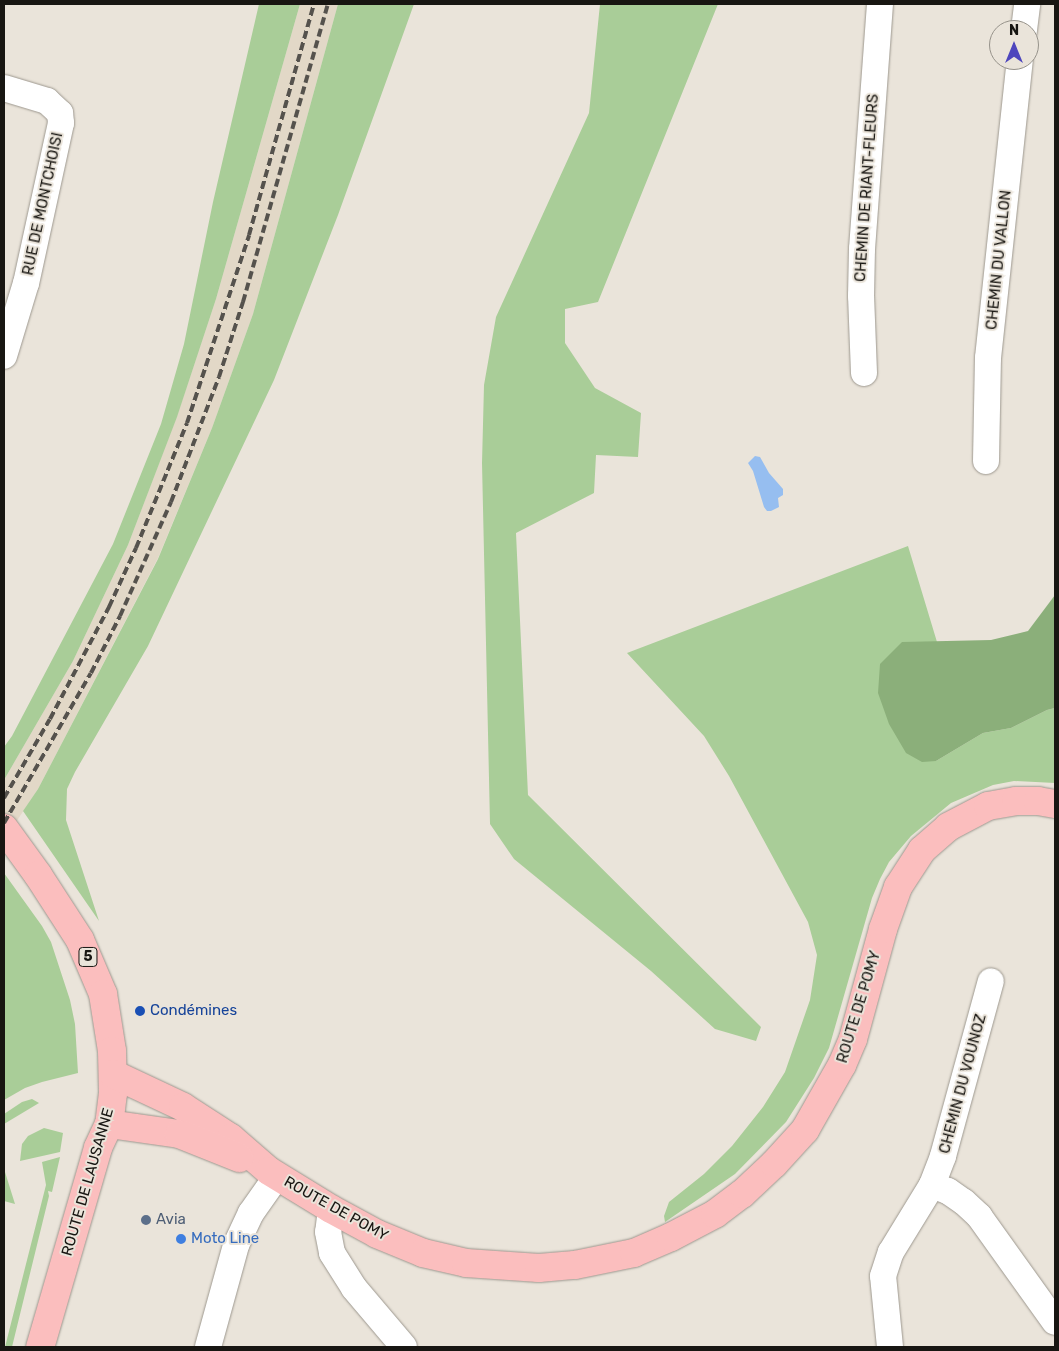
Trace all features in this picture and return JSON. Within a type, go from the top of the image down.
[{"type":"main road","name":"ROUTE DE POMY","points":[[109,1124],[179,1134],[273,1174],[376,1234],[423,1253],[466,1263],[508,1268],[539,1268],[602,1260],[634,1252],[689,1229],[742,1194],[774,1164],[805,1130],[831,1089],[853,1038],[883,929],[898,887],[922,850],[948,826],[988,806],[1016,801],[1038,801],[1055,804]]},
{"type":"main road","name":"ROUTE DE LAUSANNE","points":[[4,828],[70,924],[98,980],[108,1018],[113,1074],[109,1124],[98,1148],[40,1347]]},
{"type":"main road","name":"ROUTE DE POMY","points":[[113,1074],[183,1107],[231,1138],[273,1174]]},
{"type":"street","name":"CHEMIN DE RIANT-FLEURS","points":[[864,373],[860,296],[880,4]]},
{"type":"street","points":[[1025,20],[1027,4]]},
{"type":"street","name":"CHEMIN DU VALLON","points":[[986,462],[988,358],[1019,70]]},
{"type":"street","name":"RUE DE MONTCHOISI","points":[[4,88],[47,101],[60,113],[61,123],[26,283],[4,356]]},
{"type":"street","name":"CHEMIN DU VOUNOZ","points":[[890,1347],[883,1276],[891,1252],[932,1185],[943,1156],[991,981]]},
{"type":"street","points":[[208,1347],[236,1245],[273,1174]]},
{"type":"street","points":[[932,1185],[948,1191],[964,1202],[978,1216],[1055,1322]]},
{"type":"street","points":[[331,1209],[328,1232],[332,1253],[354,1288],[404,1347]]},
{"type":"shaded area","points":[[300,4],[338,4],[253,314],[212,428],[158,558],[38,789],[4,840],[4,780],[73,661],[128,545],[177,416],[216,299]]},
{"type":"green space","points":[[259,4],[300,4],[216,299],[177,417],[128,545],[73,661],[4,780],[4,747],[12,736],[113,544],[161,424],[184,344],[213,202]]},
{"type":"green space","points":[[338,4],[414,4],[338,215],[274,380],[148,646],[67,789],[66,820],[99,921],[23,811],[38,789],[158,559],[212,428],[253,314]]},
{"type":"green space","points":[[600,4],[718,4],[598,302],[565,309],[565,343],[595,388],[641,413],[638,457],[596,455],[594,493],[516,533],[528,795],[761,1027],[756,1041],[715,1029],[651,971],[514,859],[490,824],[482,463],[484,385],[496,317],[589,113]]},
{"type":"green space","points":[[908,546],[937,642],[902,642],[936,761],[983,733],[1011,728],[1055,708],[1055,783],[1014,781],[993,785],[951,803],[911,836],[889,862],[880,879],[872,898],[829,1048],[814,1078],[786,1122],[735,1174],[665,1222],[664,1216],[669,1202],[704,1174],[732,1146],[763,1107],[785,1072],[810,1000],[817,955],[808,922],[729,776],[704,736],[627,653]]},
{"type":"green space","points":[[1055,595],[1055,708],[1011,728],[983,733],[936,761],[922,762],[906,753],[889,724],[878,693],[880,664],[902,642],[991,640],[1028,631]]},
{"type":"green space","points":[[4,873],[42,926],[51,942],[70,1000],[75,1024],[78,1073],[25,1088],[4,1100]]},
{"type":"green space","points":[[32,1099],[39,1103],[4,1124],[4,1114],[22,1102]]},
{"type":"green space","points":[[44,1128],[63,1133],[60,1152],[20,1161],[22,1144],[28,1136]]},
{"type":"green space","points":[[60,1157],[52,1192],[48,1191],[49,1196],[12,1347],[5,1347],[46,1185],[42,1162]]},
{"type":"green space","points":[[4,1170],[5,1172],[15,1204],[4,1201]]},
{"type":"water","points":[[755,456],[760,457],[769,473],[783,489],[783,495],[778,498],[779,507],[771,511],[767,511],[764,507],[753,471],[748,463]]},
{"type":"railway","points":[[4,798],[50,719],[109,607],[136,548],[187,423],[249,235],[314,4]]},
{"type":"railway","points":[[4,823],[91,673],[120,616],[171,502],[219,377],[243,302],[328,4]]},
{"type":"place","name":"Condémines","points":[[140,1011]]},
{"type":"place","name":"Avia","points":[[146,1220]]},
{"type":"place","name":"Moto Line","points":[[181,1239]]}]
